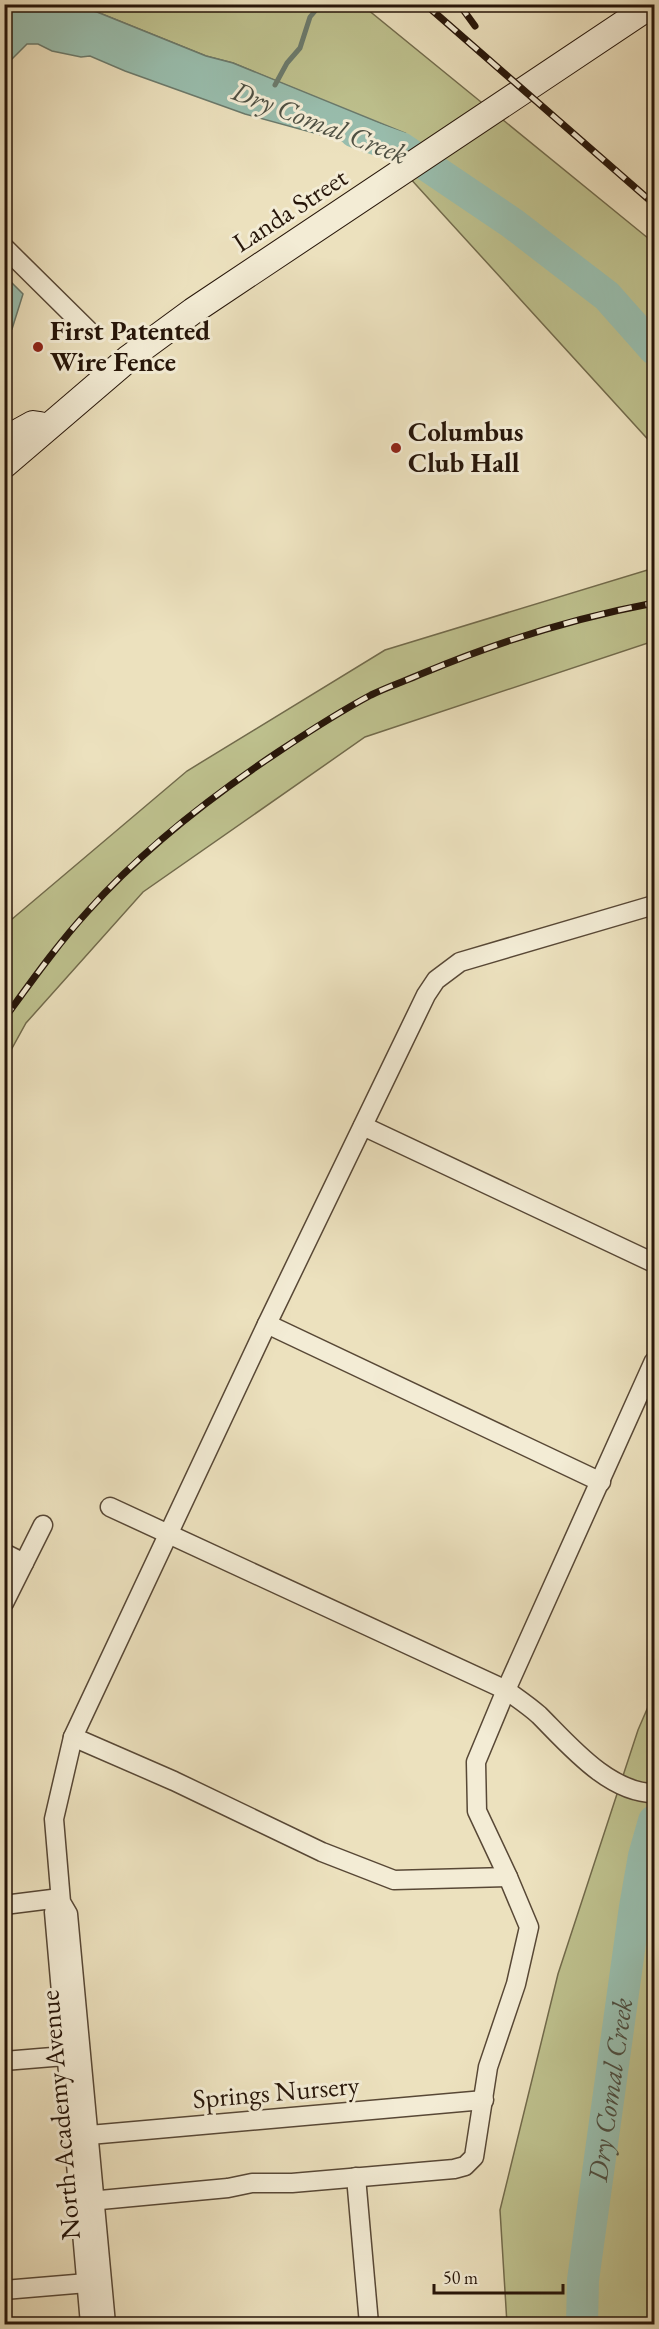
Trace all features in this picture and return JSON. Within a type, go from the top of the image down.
[{"type":"main road","name":"Landa Street","points":[[4,465],[129,358],[255,268],[653,4]]},
{"type":"main road","points":[[4,440],[33,424],[50,426]]},
{"type":"street","points":[[4,247],[89,331]]},
{"type":"street","name":"North Academy Avenue","points":[[106,2325],[87,2201],[75,2055],[69,1914],[61,1900],[54,1819],[73,1737],[267,1324],[426,995],[436,980],[460,962],[654,905]]},
{"type":"street","points":[[363,1126],[654,1263]]},
{"type":"street","points":[[267,1324],[601,1482]]},
{"type":"street","points":[[87,2201],[228,2188],[252,2183],[292,2183],[454,2169],[469,2163],[474,2157],[488,2067],[516,1984],[529,1927],[477,1810],[477,1762],[506,1690],[654,1361]]},
{"type":"street","points":[[110,1507],[506,1690],[537,1714],[600,1772],[641,1793],[654,1793]]},
{"type":"street","points":[[4,1603],[43,1525]]},
{"type":"street","points":[[4,1554],[24,1563]]},
{"type":"street","points":[[73,1737],[174,1781],[322,1852],[394,1880],[508,1876]]},
{"type":"street","points":[[4,1905],[61,1900]]},
{"type":"street","points":[[4,2061],[75,2055]]},
{"type":"street","name":"Springs Nursery","points":[[82,2136],[484,2100]]},
{"type":"street","points":[[356,2177],[369,2325]]},
{"type":"street","name":"North Academy Avenue","points":[[87,2201],[87,2283],[90,2325]]},
{"type":"street","points":[[4,2290],[87,2283]]},
{"type":"green space","points":[[67,5],[362,5],[654,243],[654,446],[387,153],[404,134],[233,63],[206,56],[97,12]]},
{"type":"green space","points":[[654,568],[654,641],[365,737],[143,892],[26,1023],[5,1061],[5,925],[187,771],[385,650]]},
{"type":"green space","points":[[654,1693],[654,2324],[507,2324],[500,2210],[558,1974],[638,1730]]},
{"type":"water","points":[[5,4],[67,5],[97,12],[206,56],[233,63],[405,133],[387,153],[245,114],[90,56],[81,57],[52,51],[38,44],[27,44],[5,66]]},
{"type":"water","points":[[4,275],[23,294],[12,329],[5,335]]},
{"type":"waterway","points":[[275,85],[287,63],[300,48],[310,17],[321,4]]},
{"type":"waterway","name":"Dry Comal Creek","points":[[355,132],[401,148],[512,223],[607,296],[654,349]]},
{"type":"waterway","name":"Dry Comal Creek","points":[[582,2324],[583,2280],[635,1907],[644,1856],[654,1821]]},
{"type":"railway","points":[[425,4],[654,204]]},
{"type":"railway","points":[[459,4],[475,26]]},
{"type":"railway","points":[[4,1019],[66,937],[131,866],[202,806],[252,769],[312,730],[377,692],[450,662],[536,632],[654,603]]},
{"type":"place","name":"First Patented Wire Fence","points":[[38,347]]},
{"type":"place","name":"Columbus Club Hall","points":[[396,448]]}]
